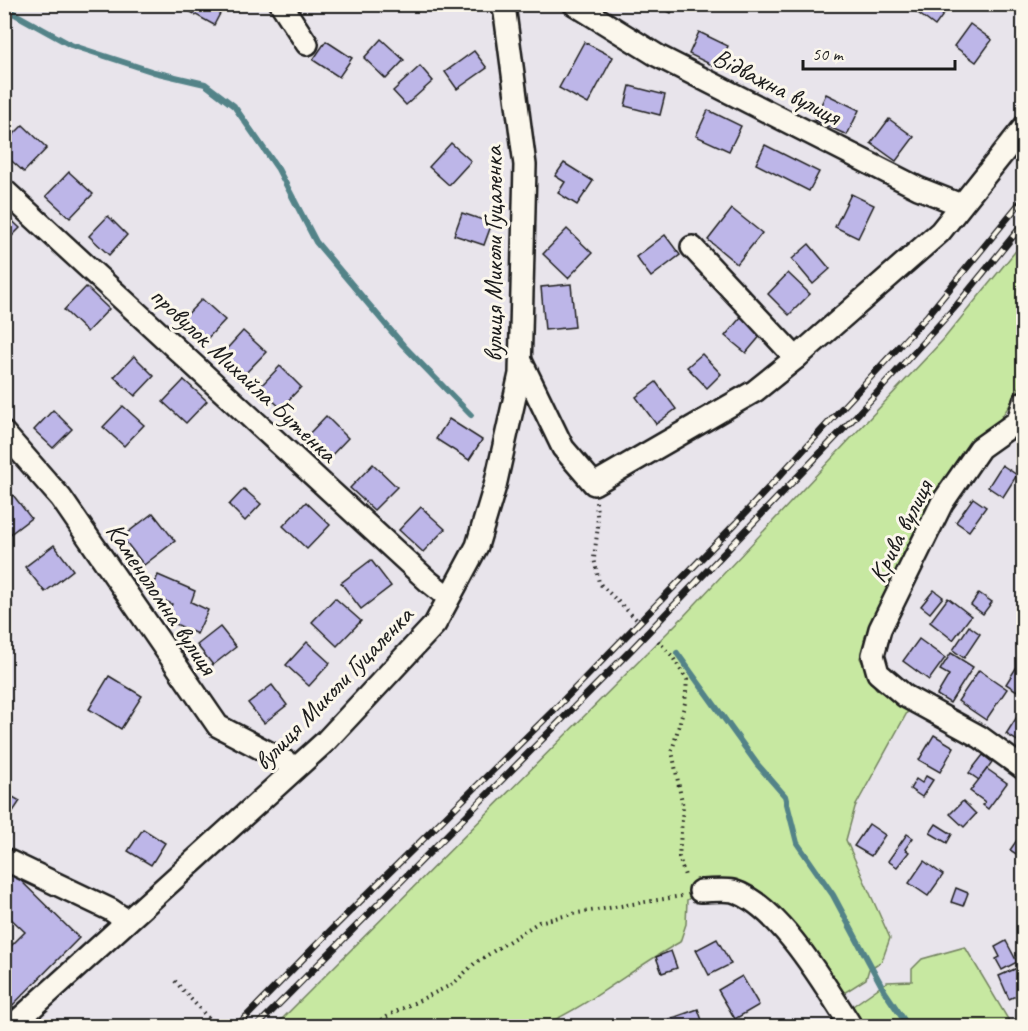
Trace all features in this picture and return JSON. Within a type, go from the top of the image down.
[{"type":"street","points":[[281,4],[307,44]]},
{"type":"street","name":"вулиця Миколи Гуцаленка","points":[[12,1026],[326,741],[435,624],[477,546],[495,486],[520,374],[525,165],[502,4]]},
{"type":"street","name":"Відважна вулиця","points":[[574,4],[658,56],[918,188],[962,205]]},
{"type":"street","points":[[520,359],[563,448],[594,484],[755,391],[796,358],[940,232],[1023,127]]},
{"type":"street","name":"провулок Михайла Бутенка","points":[[4,190],[410,565],[448,597]]},
{"type":"street","points":[[692,247],[796,358]]},
{"type":"street","name":"Крива вулиця","points":[[1022,416],[980,448],[942,503],[880,629],[873,655],[878,673],[905,696],[980,737],[1023,768]]},
{"type":"street","name":"Каменоломна вулиця","points":[[4,433],[61,498],[218,726],[296,767]]},
{"type":"street","points":[[4,858],[111,910],[128,921]]},
{"type":"street","points":[[700,891],[732,891],[761,907],[803,952],[851,1026]]},
{"type":"path","points":[[594,484],[598,526],[594,558],[599,583],[639,622]]},
{"type":"path","points":[[658,641],[672,656],[687,680],[685,703],[672,751],[683,807],[680,857],[684,877],[700,891]]},
{"type":"path","points":[[371,1026],[453,984],[475,963],[539,922],[572,914],[668,899],[700,891]]},
{"type":"path","points":[[176,981],[215,1026]]},
{"type":"green space","points":[[1023,242],[1023,377],[1014,399],[901,562],[868,631],[860,658],[876,689],[909,709],[855,807],[846,840],[890,938],[882,961],[869,969],[866,979],[844,993],[835,989],[758,897],[700,891],[687,900],[686,924],[680,942],[576,1008],[541,1026],[275,1026],[683,617],[943,340]]},
{"type":"green space","points":[[965,947],[1012,1026],[856,1026],[850,1008],[887,982],[912,981],[912,969],[922,959]]},
{"type":"building","points":[[190,4],[225,4],[214,25],[187,10]]},
{"type":"building","points":[[654,4],[676,4],[671,13]]},
{"type":"building","points":[[906,4],[951,4],[935,26]]},
{"type":"building","points":[[970,24],[992,40],[976,62],[954,46]]},
{"type":"building","points":[[699,32],[728,46],[718,68],[689,54]]},
{"type":"building","points":[[381,39],[404,60],[386,79],[364,58]]},
{"type":"building","points":[[326,41],[352,58],[339,77],[313,60]]},
{"type":"building","points":[[584,42],[613,57],[588,104],[559,88]]},
{"type":"building","points":[[474,51],[487,68],[457,89],[445,72]]},
{"type":"building","points":[[420,66],[433,81],[406,105],[393,91]]},
{"type":"building","points":[[630,86],[665,95],[660,115],[625,106]]},
{"type":"building","points":[[826,94],[859,110],[847,135],[814,120]]},
{"type":"building","points":[[708,110],[741,126],[729,151],[696,136]]},
{"type":"building","points":[[889,119],[914,137],[896,161],[871,143]]},
{"type":"building","points":[[23,125],[47,148],[24,172],[4,154],[4,144]]},
{"type":"building","points":[[451,143],[471,161],[449,185],[429,167]]},
{"type":"building","points":[[765,145],[819,172],[809,191],[756,164]]},
{"type":"building","points":[[564,163],[593,181],[577,205],[558,193],[565,182],[555,176]]},
{"type":"building","points":[[69,172],[93,194],[70,218],[46,196]]},
{"type":"building","points":[[851,194],[874,205],[858,238],[835,227]]},
{"type":"building","points":[[732,209],[762,233],[737,264],[708,240]]},
{"type":"building","points":[[4,213],[20,228],[4,244]]},
{"type":"building","points":[[462,213],[492,223],[484,245],[454,235]]},
{"type":"building","points":[[108,216],[127,235],[109,255],[89,236]]},
{"type":"building","points":[[567,229],[592,253],[568,278],[543,254]]},
{"type":"building","points":[[665,235],[680,255],[651,277],[636,257]]},
{"type":"building","points":[[809,244],[830,269],[813,284],[792,259]]},
{"type":"building","points":[[788,273],[810,294],[789,315],[768,294]]},
{"type":"building","points":[[571,284],[575,327],[545,330],[541,287]]},
{"type":"building","points":[[86,287],[109,309],[87,332],[64,310]]},
{"type":"building","points":[[202,299],[225,320],[203,343],[180,322]]},
{"type":"building","points":[[741,317],[762,334],[746,353],[725,336]]},
{"type":"building","points":[[243,331],[266,352],[244,375],[222,354]]},
{"type":"building","points":[[702,354],[721,374],[707,388],[687,367]]},
{"type":"building","points":[[134,356],[154,376],[135,396],[114,377]]},
{"type":"building","points":[[280,366],[301,387],[281,408],[259,388]]},
{"type":"building","points":[[184,380],[207,401],[186,423],[163,402]]},
{"type":"building","points":[[656,382],[676,409],[656,424],[636,397]]},
{"type":"building","points":[[123,406],[144,425],[124,446],[103,427]]},
{"type":"building","points":[[53,410],[72,429],[53,448],[34,430]]},
{"type":"building","points":[[326,416],[348,438],[327,460],[304,439]]},
{"type":"building","points":[[449,419],[482,440],[469,460],[436,439]]},
{"type":"building","points":[[373,464],[397,487],[374,510],[350,488]]},
{"type":"building","points":[[1002,465],[1017,475],[1003,497],[988,487]]},
{"type":"building","points":[[244,489],[261,504],[245,521],[229,505]]},
{"type":"building","points":[[13,495],[31,518],[5,538],[4,502]]},
{"type":"building","points":[[973,498],[986,507],[969,531],[956,522]]},
{"type":"building","points":[[306,502],[330,525],[307,549],[283,526]]},
{"type":"building","points":[[421,507],[445,529],[423,552],[399,530]]},
{"type":"building","points":[[153,513],[175,541],[144,565],[122,537]]},
{"type":"building","points":[[54,545],[73,570],[45,592],[25,567]]},
{"type":"building","points":[[371,560],[391,586],[361,609],[341,583]]},
{"type":"building","points":[[158,575],[195,591],[191,602],[208,610],[197,634],[165,619],[172,604],[150,594]]},
{"type":"building","points":[[934,590],[943,597],[930,613],[921,606]]},
{"type":"building","points":[[979,593],[992,602],[983,614],[971,605]]},
{"type":"building","points":[[335,598],[361,621],[337,646],[312,622]]},
{"type":"building","points":[[948,598],[971,616],[953,640],[930,622]]},
{"type":"building","points":[[969,626],[980,634],[964,658],[953,650]]},
{"type":"building","points":[[220,627],[236,647],[213,665],[197,645]]},
{"type":"building","points":[[919,639],[945,658],[929,680],[903,661]]},
{"type":"building","points":[[307,642],[330,663],[309,686],[286,665]]},
{"type":"building","points":[[951,653],[973,667],[950,703],[937,695],[949,675],[940,670]]},
{"type":"building","points":[[1016,668],[1024,673],[1024,681],[1017,691],[1006,684]]},
{"type":"building","points":[[979,670],[1007,689],[986,720],[958,701]]},
{"type":"building","points":[[109,676],[142,696],[121,729],[89,709]]},
{"type":"building","points":[[272,685],[287,705],[264,723],[248,703]]},
{"type":"building","points":[[1022,709],[1024,710],[1024,745],[1006,734]]},
{"type":"building","points":[[934,735],[954,747],[940,772],[919,760]]},
{"type":"building","points":[[983,755],[992,762],[979,780],[969,773]]},
{"type":"building","points":[[987,769],[1007,783],[988,809],[983,805],[985,802],[970,791]]},
{"type":"building","points":[[926,776],[933,780],[922,797],[910,789],[916,779],[922,783]]},
{"type":"building","points":[[4,792],[20,801],[4,825]]},
{"type":"building","points":[[963,801],[976,814],[964,827],[950,814]]},
{"type":"building","points":[[869,824],[885,835],[871,856],[854,846]]},
{"type":"building","points":[[936,824],[952,834],[947,843],[930,833]]},
{"type":"building","points":[[143,829],[165,843],[151,865],[128,851]]},
{"type":"building","points":[[907,834],[913,838],[905,849],[909,852],[897,867],[888,861]]},
{"type":"building","points":[[1017,840],[1024,845],[1024,859],[1010,850]]},
{"type":"building","points":[[924,861],[943,875],[928,896],[909,883]]},
{"type":"building","points":[[10,870],[79,938],[4,1014],[4,953],[25,932],[4,912],[4,876]]},
{"type":"building","points":[[956,888],[968,893],[963,906],[951,902]]},
{"type":"building","points":[[717,939],[731,964],[709,975],[696,950]]},
{"type":"building","points":[[1006,941],[1017,962],[1002,970],[996,959],[1000,957],[995,947]]},
{"type":"building","points":[[671,951],[677,968],[662,973],[656,957]]},
{"type":"building","points":[[1024,965],[1024,1000],[1021,1001],[1018,995],[1009,999],[999,976]]},
{"type":"building","points":[[742,976],[759,1005],[735,1019],[718,990]]},
{"type":"building","points":[[698,1009],[704,1026],[670,1026],[667,1020]]},
{"type":"waterway","points":[[4,8],[71,45],[154,72],[205,84],[234,106],[278,169],[316,242],[403,345],[471,415]]},
{"type":"waterway","points":[[677,653],[757,764],[785,796],[797,843],[833,895],[885,992],[908,1026]]},
{"type":"railway","points":[[237,1026],[552,712],[736,523],[928,315],[1024,198]]},
{"type":"railway","points":[[257,1026],[632,649],[855,417],[957,305],[1024,223]]}]
